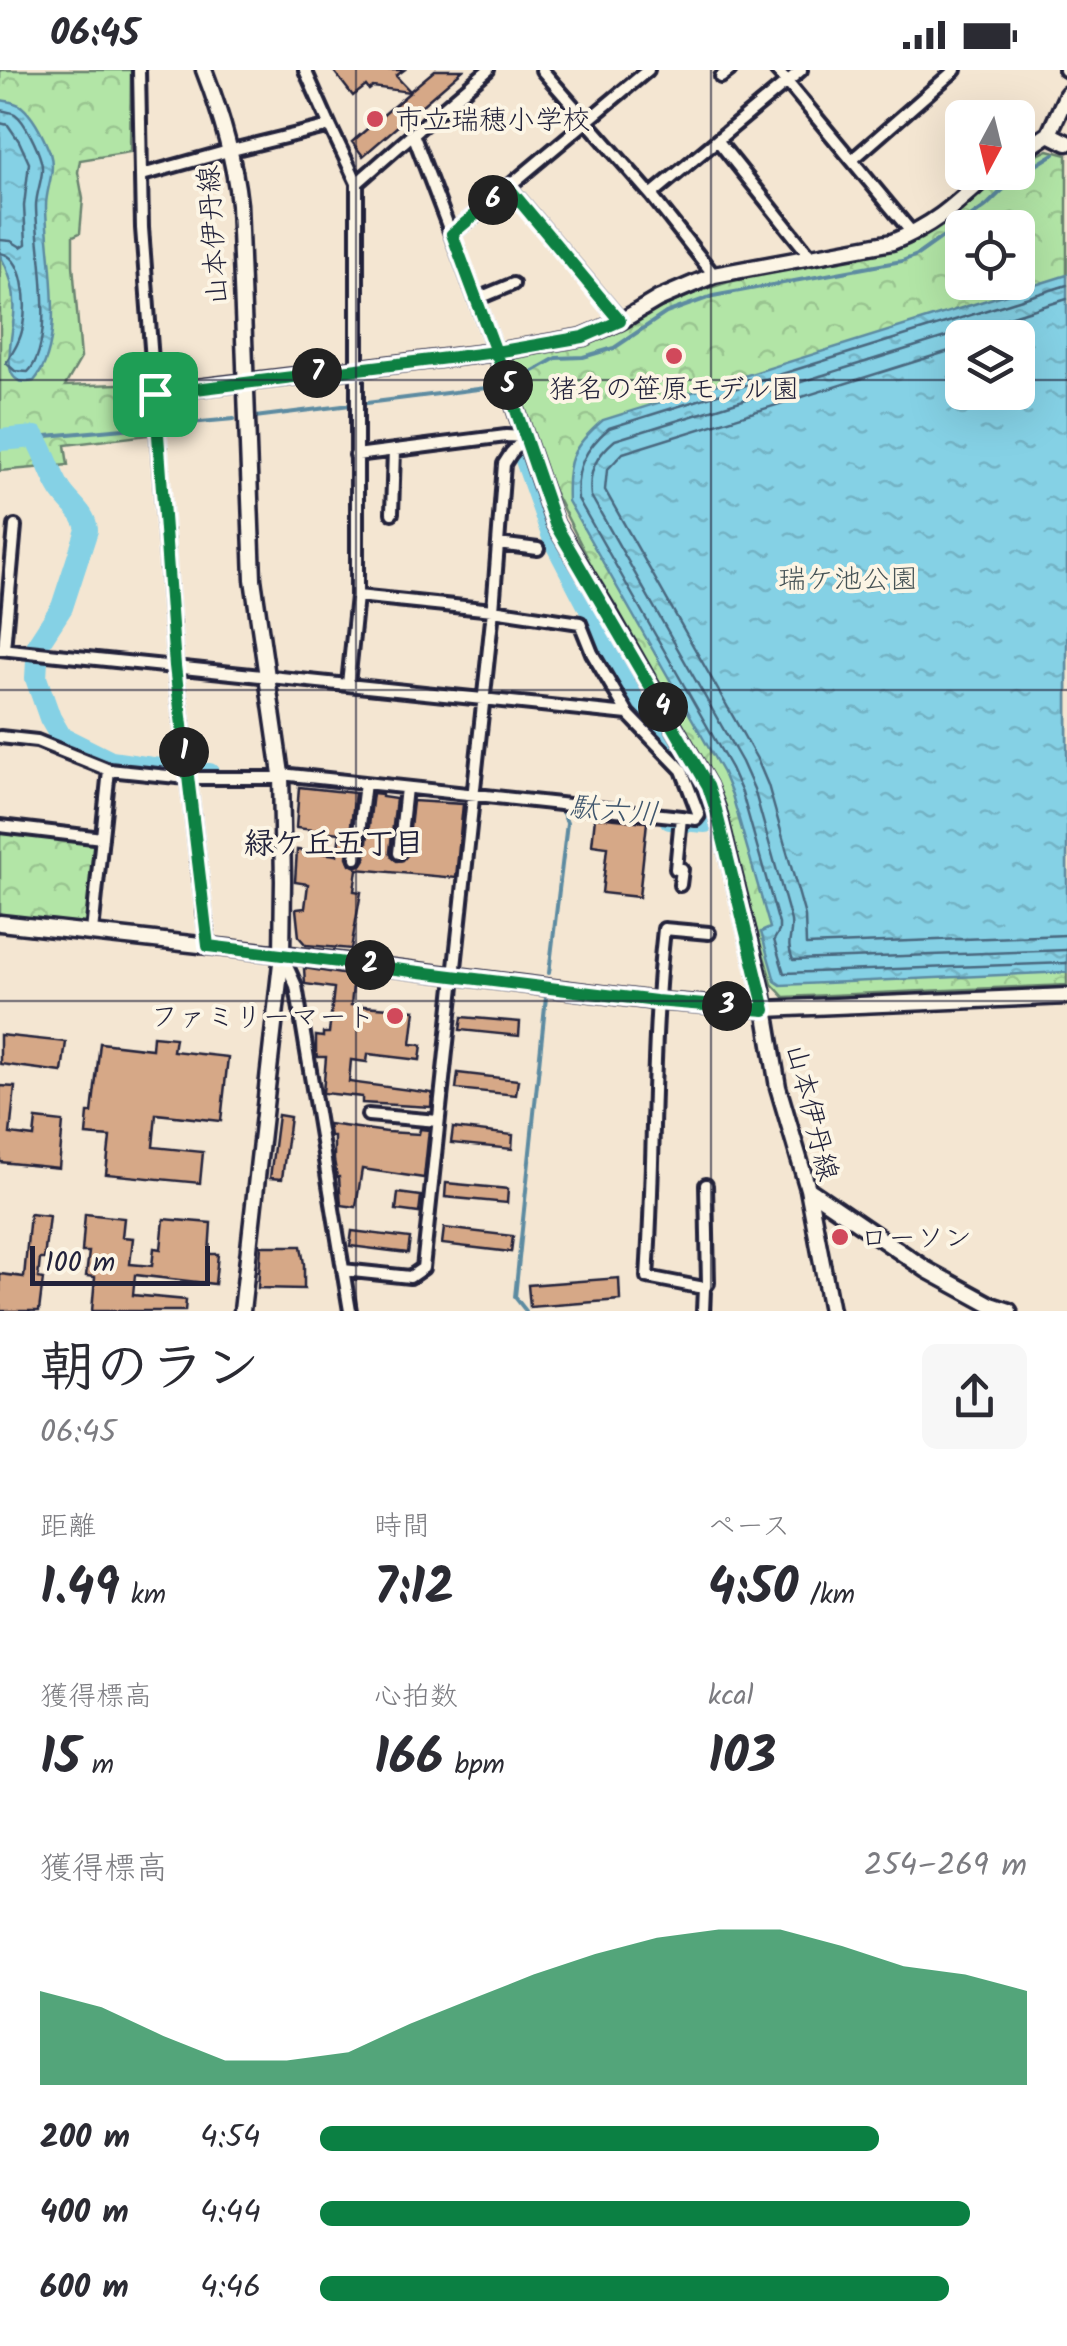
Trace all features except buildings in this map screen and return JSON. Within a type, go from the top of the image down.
[{"type":"street","points":[[140,70],[142,228],[175,666],[208,946]]},
{"type":"street","name":"山本伊丹線","points":[[204,70],[232,150],[240,204],[252,579],[281,776],[282,954],[242,1311]]},
{"type":"street","points":[[305,70],[358,183],[357,596],[348,684]]},
{"type":"street","points":[[358,183],[488,70]]},
{"type":"street","points":[[542,70],[714,275]]},
{"type":"street","points":[[452,234],[648,70]]},
{"type":"street","points":[[776,70],[913,234]]},
{"type":"street","points":[[651,196],[801,70]]},
{"type":"street","points":[[852,160],[956,70]]},
{"type":"street","points":[[1035,143],[1048,134],[1067,94]]},
{"type":"street","points":[[142,175],[330,126]]},
{"type":"street","points":[[413,134],[496,352]]},
{"type":"street","points":[[1048,134],[1067,143]]},
{"type":"street","points":[[718,141],[810,256]]},
{"type":"street","points":[[508,187],[620,321]]},
{"type":"street","points":[[155,394],[496,352],[583,337],[714,275],[892,242],[936,222],[971,190]]},
{"type":"street","points":[[476,299],[513,284]]},
{"type":"street","name":"山本伊丹線","points":[[496,352],[555,524],[708,786],[765,1010],[778,1087],[808,1189],[831,1311]]},
{"type":"street","points":[[356,454],[526,437]]},
{"type":"street","points":[[344,1270],[410,1277],[423,1268],[493,610],[504,464],[526,437]]},
{"type":"street","points":[[392,513],[394,450]]},
{"type":"street","points":[[16,526],[6,562],[2,649],[628,714]]},
{"type":"street","points":[[498,544],[538,549]]},
{"type":"street","points":[[0,737],[36,741],[110,770],[187,778],[281,776],[681,819],[699,815],[682,770],[628,714],[592,653],[580,622],[357,596]]},
{"type":"street","points":[[92,932],[110,770]]},
{"type":"street","points":[[356,858],[365,787]]},
{"type":"street","points":[[398,853],[406,788]]},
{"type":"street","points":[[680,885],[682,869],[676,868],[681,819]]},
{"type":"street","points":[[0,826],[102,838]]},
{"type":"street","points":[[0,923],[656,1001],[765,1010],[1067,996]]},
{"type":"street","points":[[704,1288],[647,1278],[656,1001],[664,929],[710,934]]},
{"type":"street","points":[[282,954],[296,986],[350,1311]]},
{"type":"street","points":[[368,1114],[383,1121],[438,1122]]},
{"type":"street","points":[[703,1311],[708,1282],[706,1185]]},
{"type":"street","points":[[808,1189],[927,1270],[990,1308],[1008,1311]]},
{"type":"green space","points":[[0,70],[131,70],[130,152],[80,160],[83,199],[80,233],[73,236],[73,265],[81,358],[65,386],[145,383],[149,435],[65,445],[68,465],[0,471]]},
{"type":"green space","name":"瑞ケ池公園","points":[[1048,150],[1067,155],[1067,985],[784,997],[772,984],[715,786],[611,604],[552,487],[506,364],[528,351],[648,313],[700,291],[754,274],[903,246],[945,222],[945,300],[1035,300],[1035,210],[962,210],[984,190],[1035,190],[1035,156]]},
{"type":"green space","points":[[0,830],[95,841],[99,845],[90,925],[0,916]]},
{"type":"water","points":[[0,100],[26,111],[42,134],[52,160],[46,206],[53,321],[44,364],[34,381],[16,379],[10,365],[14,297],[0,255]]},
{"type":"water","name":"瑞ケ池公園","points":[[1067,275],[1067,972],[781,985],[775,981],[761,932],[770,928],[723,773],[568,501],[570,464],[584,438],[603,420],[987,300],[1035,300],[1035,285]]},
{"type":"waterway","points":[[512,385],[521,385],[528,374],[556,358],[583,357],[614,348],[666,313],[713,296],[917,255],[986,206],[1015,178],[1054,154]]},
{"type":"waterway","points":[[255,417],[502,386]]},
{"type":"waterway","points":[[35,437],[234,419]]},
{"type":"waterway","name":"駄六川","points":[[0,440],[35,437],[56,483],[86,524],[62,607],[38,644],[36,678],[61,737],[111,762],[209,774]]},
{"type":"waterway","name":"駄六川","points":[[526,460],[554,540],[624,674],[681,750],[709,819],[670,819]]},
{"type":"waterway","points":[[549,973],[567,823],[557,808]]},
{"type":"waterway","points":[[526,1311],[515,1297],[546,997]]},
{"type":"place","name":"市立瑞穂小学校","points":[[375,119]]},
{"type":"place","name":"猪名の笹原モデル園","points":[[674,356]]},
{"type":"place","name":"ファミリーマート","points":[[395,1016]]},
{"type":"place","name":"ローソン","points":[[840,1237]]},
{"type":"district","name":"緑ケ丘五丁目","points":[[334,843]]},
{"type":"route","points":[[155,394],[175,666],[208,946],[656,1001],[765,1010],[708,786],[555,524],[496,352],[583,337],[620,321],[508,187],[452,234],[496,352],[155,394]]}]
